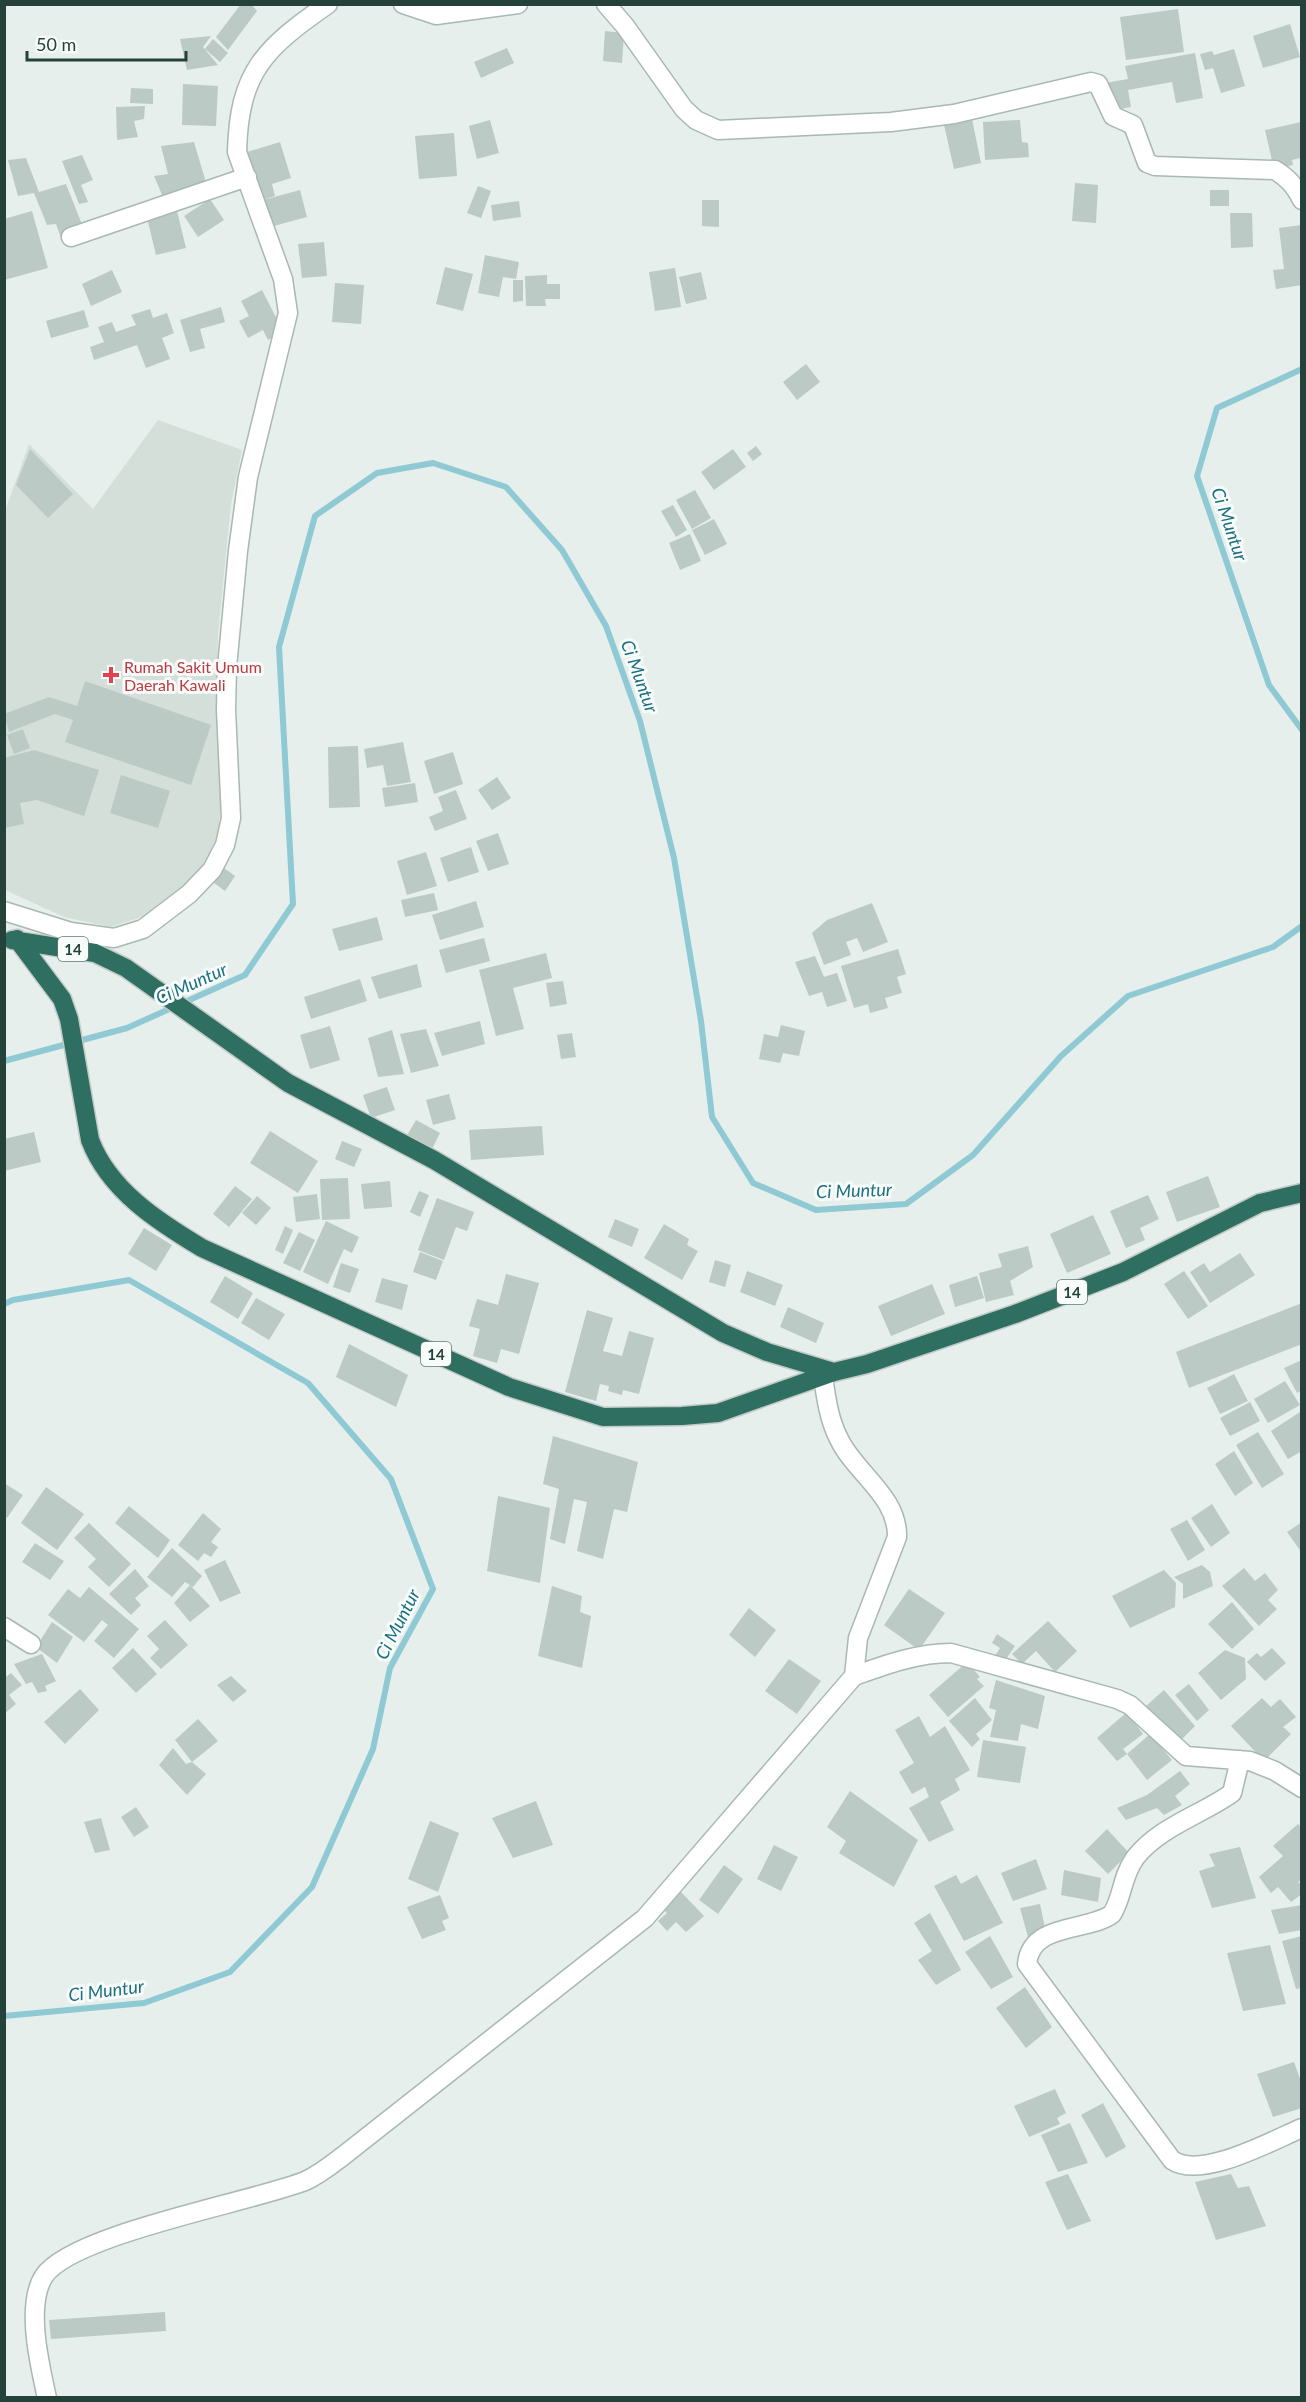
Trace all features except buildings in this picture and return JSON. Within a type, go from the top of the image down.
[{"type":"highway","name":"14","points":[[11,940],[95,953],[126,968],[288,1083],[434,1160],[723,1334],[828,1374]]},
{"type":"highway","name":"14","points":[[11,940],[62,999],[69,1019],[90,1140],[104,1169],[157,1221],[193,1242],[509,1388],[603,1417],[718,1413],[828,1374],[867,1364],[1015,1314],[1123,1272],[1260,1203],[1302,1193]]},
{"type":"street","points":[[4,911],[71,932],[114,938],[143,929],[189,894],[212,870],[225,845],[231,818],[225,710],[226,667],[236,562],[248,477],[288,314],[283,279],[237,152],[238,141],[248,82],[264,55],[290,30],[328,4]]},
{"type":"street","points":[[403,4],[436,15],[518,4]]},
{"type":"street","points":[[606,4],[625,26],[684,108],[696,120],[718,130],[891,122],[954,114],[1091,82],[1100,87],[1113,116],[1133,125],[1146,163],[1155,166],[1275,170],[1286,176],[1296,188],[1302,201]]},
{"type":"street","points":[[71,237],[247,177]]},
{"type":"street","points":[[828,1374],[832,1423],[839,1440],[849,1457],[883,1496],[897,1523],[897,1537],[858,1638],[854,1676]]},
{"type":"street","points":[[4,1627],[31,1644]]},
{"type":"street","points":[[47,2397],[37,2346],[36,2295],[44,2277],[55,2264],[88,2247],[182,2215],[297,2183],[317,2175],[343,2156],[645,1918],[854,1676],[890,1663],[931,1653],[951,1653],[1118,1699],[1130,1705],[1186,1756],[1240,1760],[1263,1765],[1302,1788]]},
{"type":"street","points":[[1240,1760],[1232,1793],[1153,1839],[1141,1851],[1123,1878],[1118,1903],[1112,1914],[1050,1935],[1030,1953],[1027,1964],[1158,2141],[1178,2164],[1205,2166],[1302,2128]]},
{"type":"shaded area","name":"Rumah Sakit Umum Daerah Kawali","points":[[158,420],[242,450],[231,504],[218,634],[216,716],[221,804],[218,835],[203,866],[179,892],[150,914],[111,927],[64,917],[5,890],[4,514],[29,444],[93,509]]},
{"type":"waterway","name":"Ci Muntur","points":[[1302,369],[1217,408],[1197,476],[1269,685],[1302,730]]},
{"type":"waterway","name":"Ci Muntur","points":[[4,1061],[127,1028],[245,975],[293,904],[279,647],[315,516],[377,473],[433,463],[506,487],[562,550],[606,626],[640,721],[674,858],[701,1021],[712,1117],[753,1183],[816,1210],[906,1204],[973,1155],[1061,1056],[1128,996],[1273,947],[1302,926]]},
{"type":"waterway","name":"Ci Muntur","points":[[4,1304],[13,1300],[129,1280],[308,1383],[391,1479],[433,1589],[390,1668],[373,1749],[312,1887],[230,1972],[144,2003],[4,2016]]},
{"type":"place","name":"Rumah Sakit Umum Daerah Kawali","points":[[111,675]]}]
